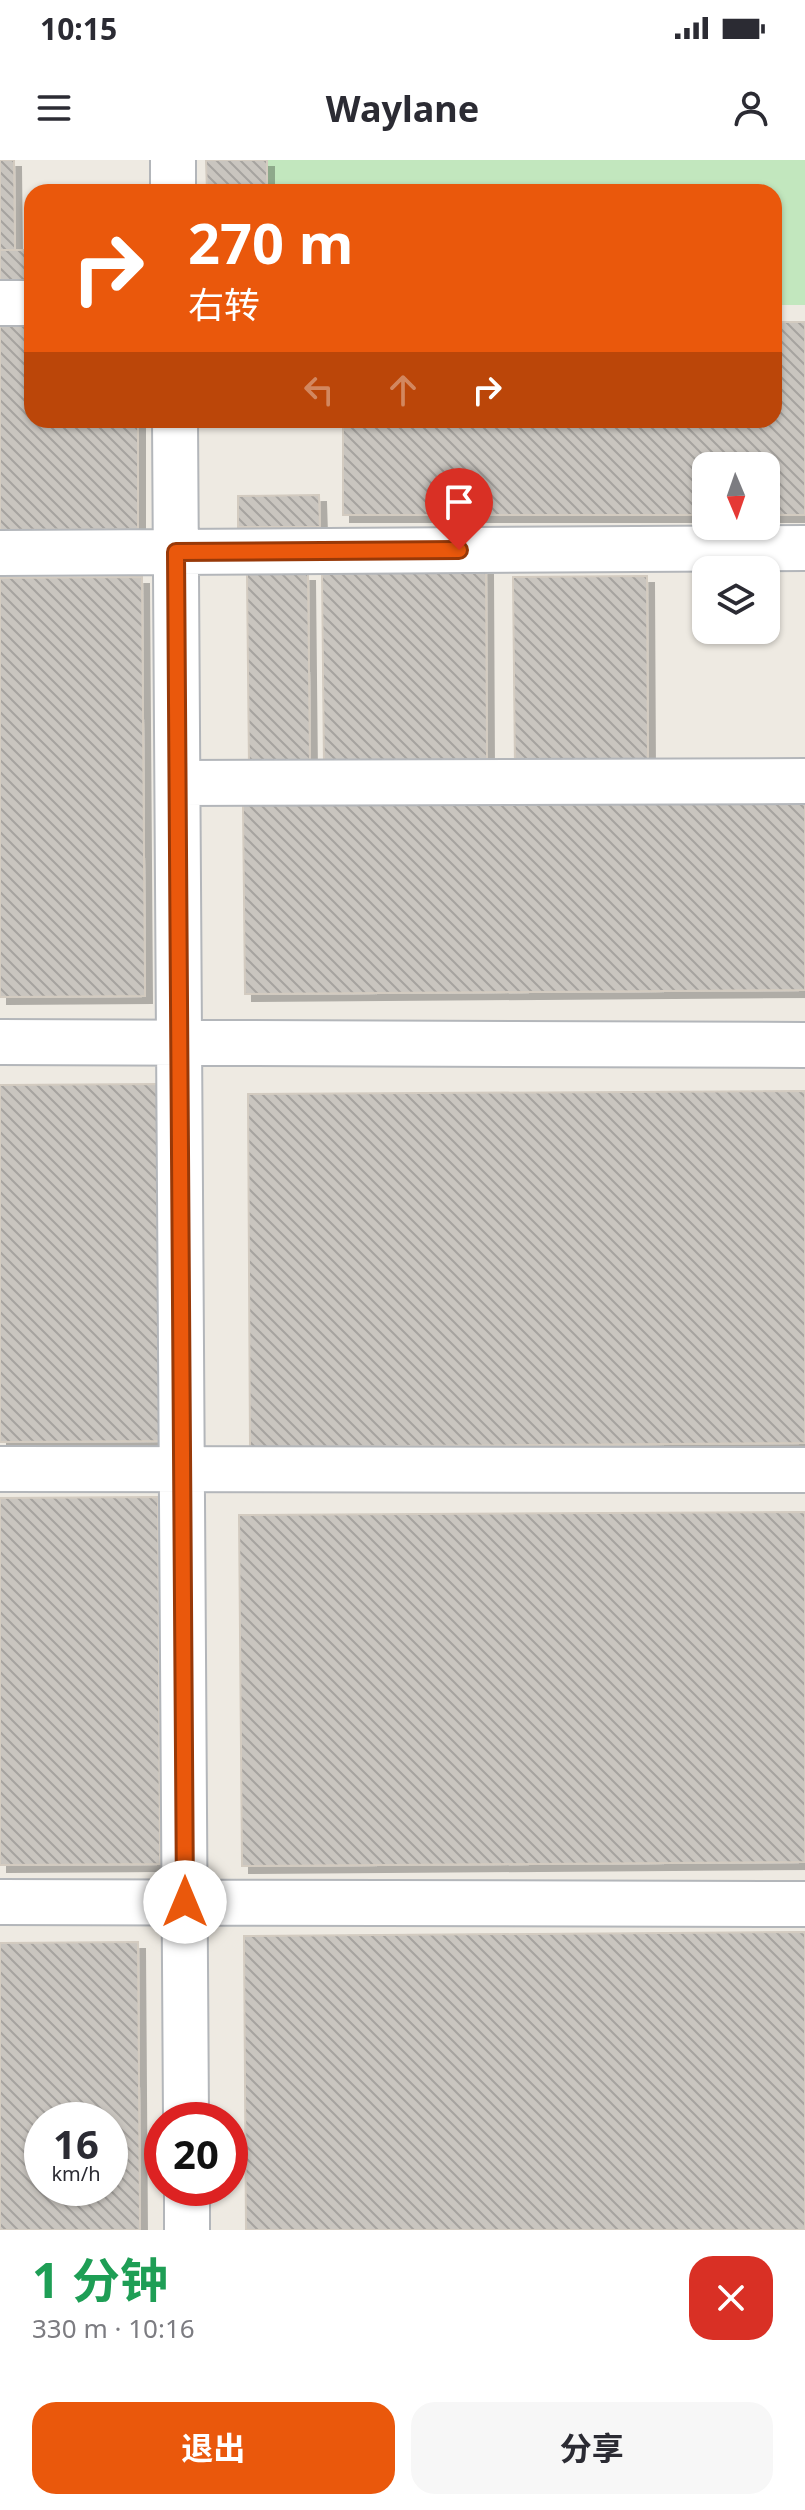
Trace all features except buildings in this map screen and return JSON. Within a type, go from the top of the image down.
[{"type":"lane","points":[[173,160],[173,184]]},
{"type":"lane","points":[[0,303],[24,303]]},
{"type":"lane","points":[[175,428],[186,2102]]},
{"type":"lane","points":[[0,553],[805,548]]},
{"type":"lane","points":[[178,783],[805,781]]},
{"type":"lane","points":[[0,1042],[805,1045]]},
{"type":"lane","points":[[0,1469],[805,1470]]},
{"type":"lane","points":[[0,1902],[805,1904]]},
{"type":"lane","points":[[187,2206],[187,2230]]},
{"type":"green space","points":[[206,160],[805,160],[805,305],[782,305],[782,184],[206,184]]},
{"type":"route","points":[[185,1902],[176,552],[459,550]]}]
